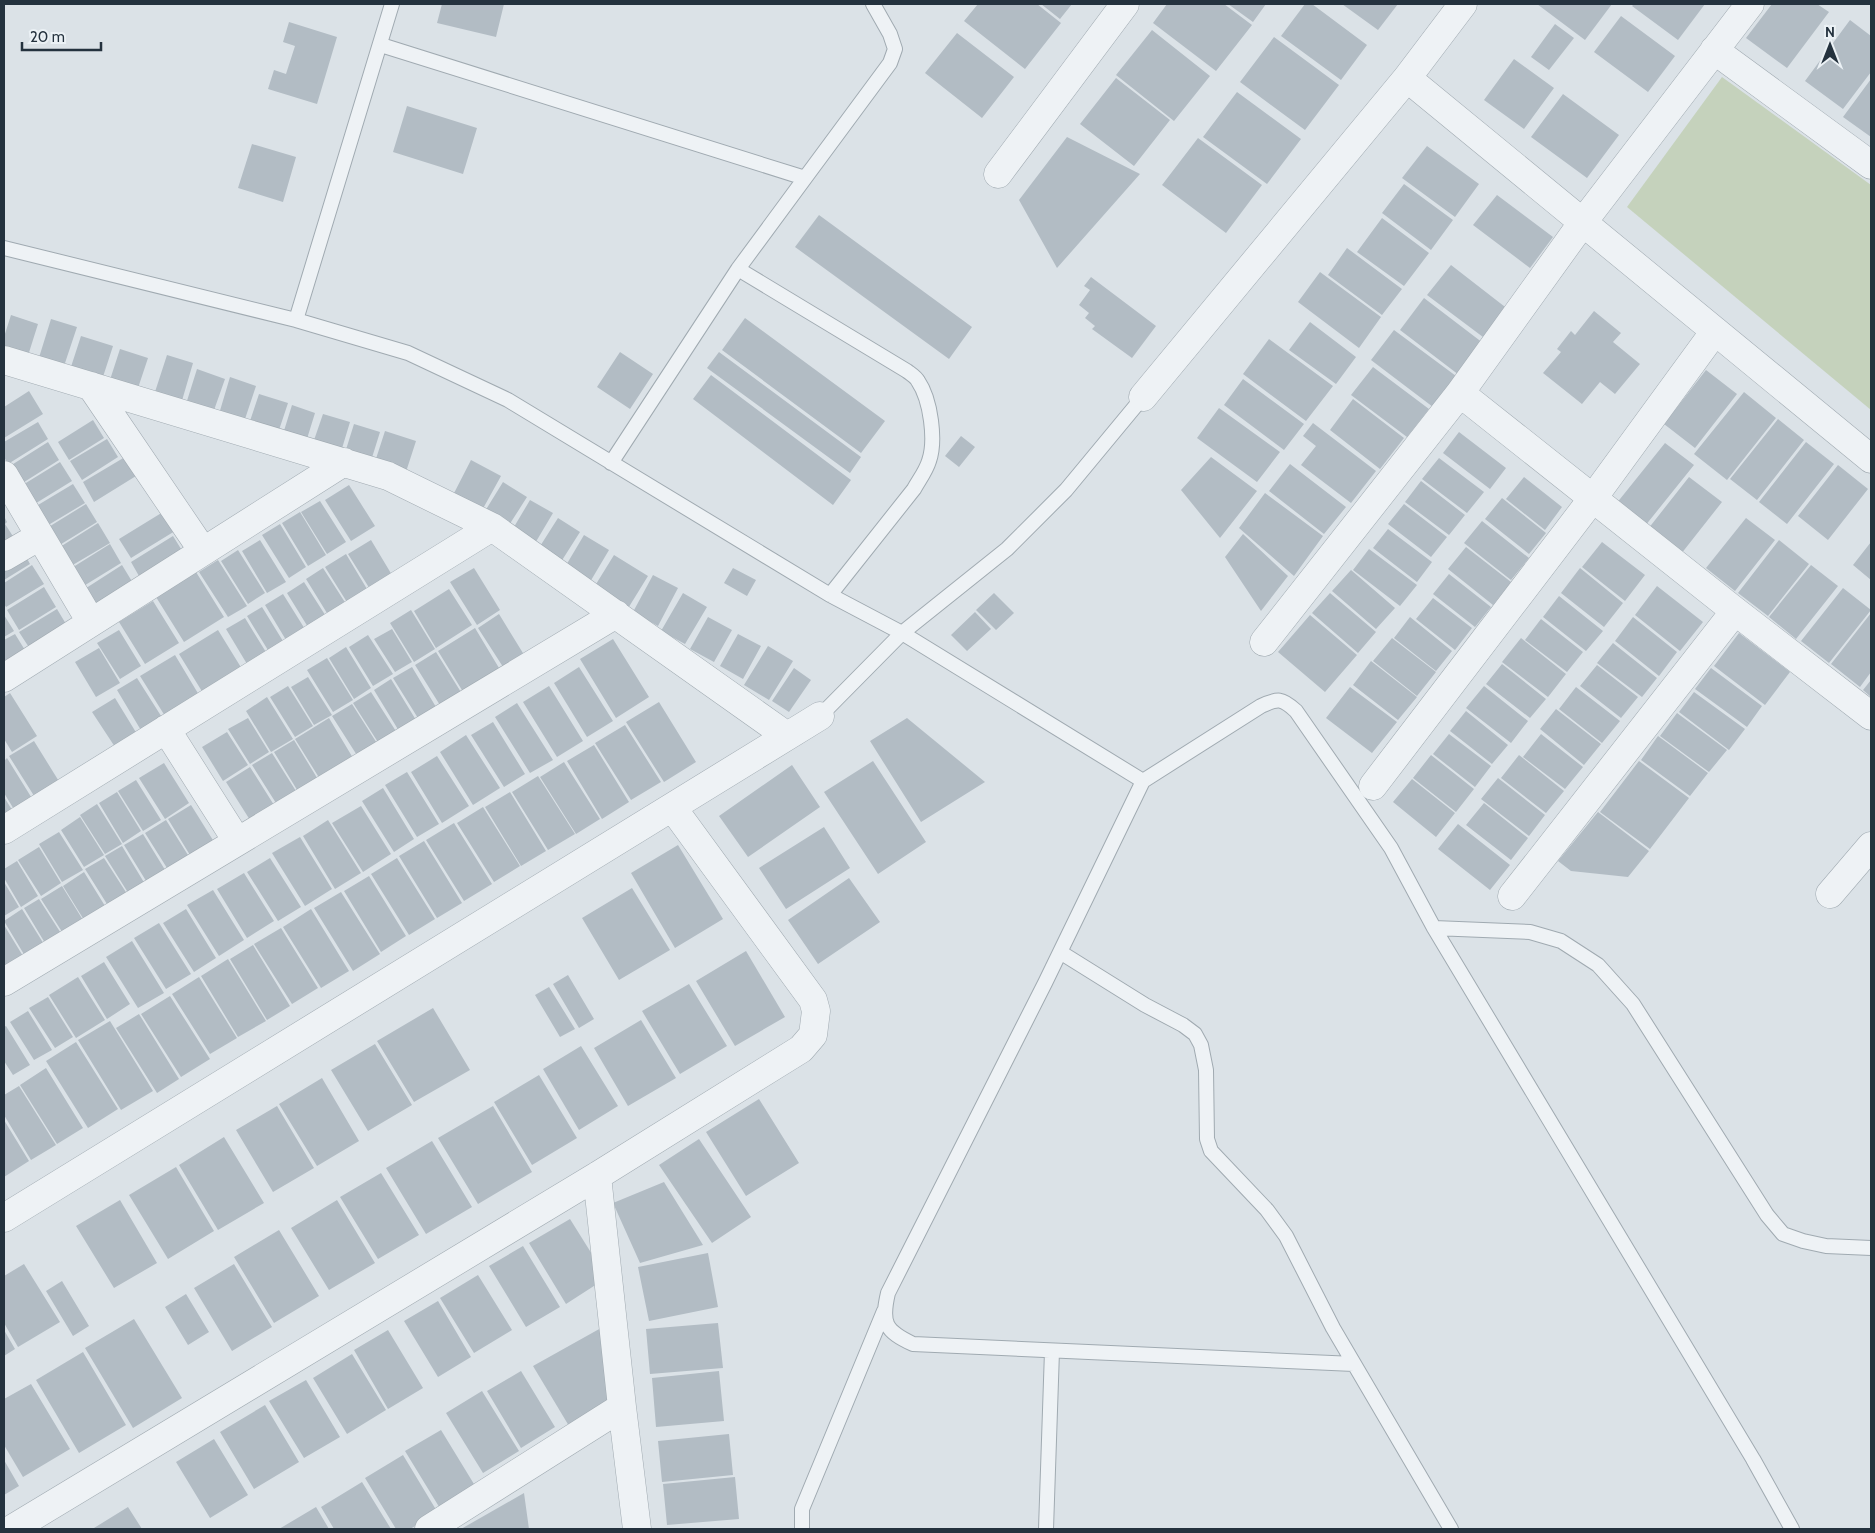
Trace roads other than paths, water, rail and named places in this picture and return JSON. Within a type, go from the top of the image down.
[{"type":"street","points":[[998,174],[1125,4]]},
{"type":"street","points":[[1144,397],[1407,78],[1462,4]]},
{"type":"street","points":[[1264,642],[1460,393],[1583,222],[1750,4]]},
{"type":"street","points":[[1714,50],[1871,166]]},
{"type":"street","points":[[1407,78],[1871,459]]},
{"type":"street","points":[[1373,786],[1593,498],[1715,331]]},
{"type":"street","points":[[4,360],[388,476],[492,527],[787,736]]},
{"type":"street","points":[[91,386],[203,551]]},
{"type":"street","points":[[1460,393],[1871,716]]},
{"type":"street","points":[[4,678],[344,462]]},
{"type":"street","points":[[4,475],[91,622]]},
{"type":"street","points":[[4,830],[492,527]]},
{"type":"street","points":[[4,558],[40,536]]},
{"type":"street","points":[[1512,896],[1735,611]]},
{"type":"street","points":[[4,982],[616,614]]},
{"type":"street","points":[[4,1218],[820,716]]},
{"type":"street","points":[[166,729],[237,841]]},
{"type":"street","points":[[12,1529],[597,1176],[801,1049],[814,1035],[816,1011],[813,1000],[672,807]]},
{"type":"street","points":[[1830,894],[1871,846]]},
{"type":"street","points":[[597,1176],[637,1529]]},
{"type":"street","points":[[429,1529],[622,1407]]},
{"type":"lane","points":[[296,320],[392,4]]},
{"type":"lane","points":[[611,463],[738,269],[890,63],[895,49],[890,34],[873,4]]},
{"type":"lane","points":[[381,45],[805,178]]},
{"type":"lane","points":[[4,248],[296,320],[408,353],[508,400],[830,595],[902,633],[1144,781]]},
{"type":"lane","points":[[738,269],[907,371],[918,381],[930,413],[932,435],[929,461],[924,473],[914,489],[830,595]]},
{"type":"lane","points":[[820,716],[902,633],[1008,549],[1066,490],[1144,397]]},
{"type":"lane","points":[[802,1529],[802,1509],[884,1311],[888,1293],[1144,781],[1260,706],[1274,700],[1286,701],[1296,711],[1391,848],[1434,928],[1748,1451],[1792,1529]]},
{"type":"lane","points":[[1434,928],[1530,932],[1561,941],[1598,965],[1633,1004],[1767,1215],[1783,1234],[1826,1246],[1871,1248]]},
{"type":"lane","points":[[1060,952],[1195,1034],[1201,1045],[1206,1070],[1207,1139],[1211,1151],[1268,1210],[1286,1236],[1333,1328],[1451,1529]]},
{"type":"lane","points":[[884,1311],[887,1326],[895,1336],[913,1344],[1354,1364]]},
{"type":"lane","points":[[1046,1529],[1052,1351]]}]
